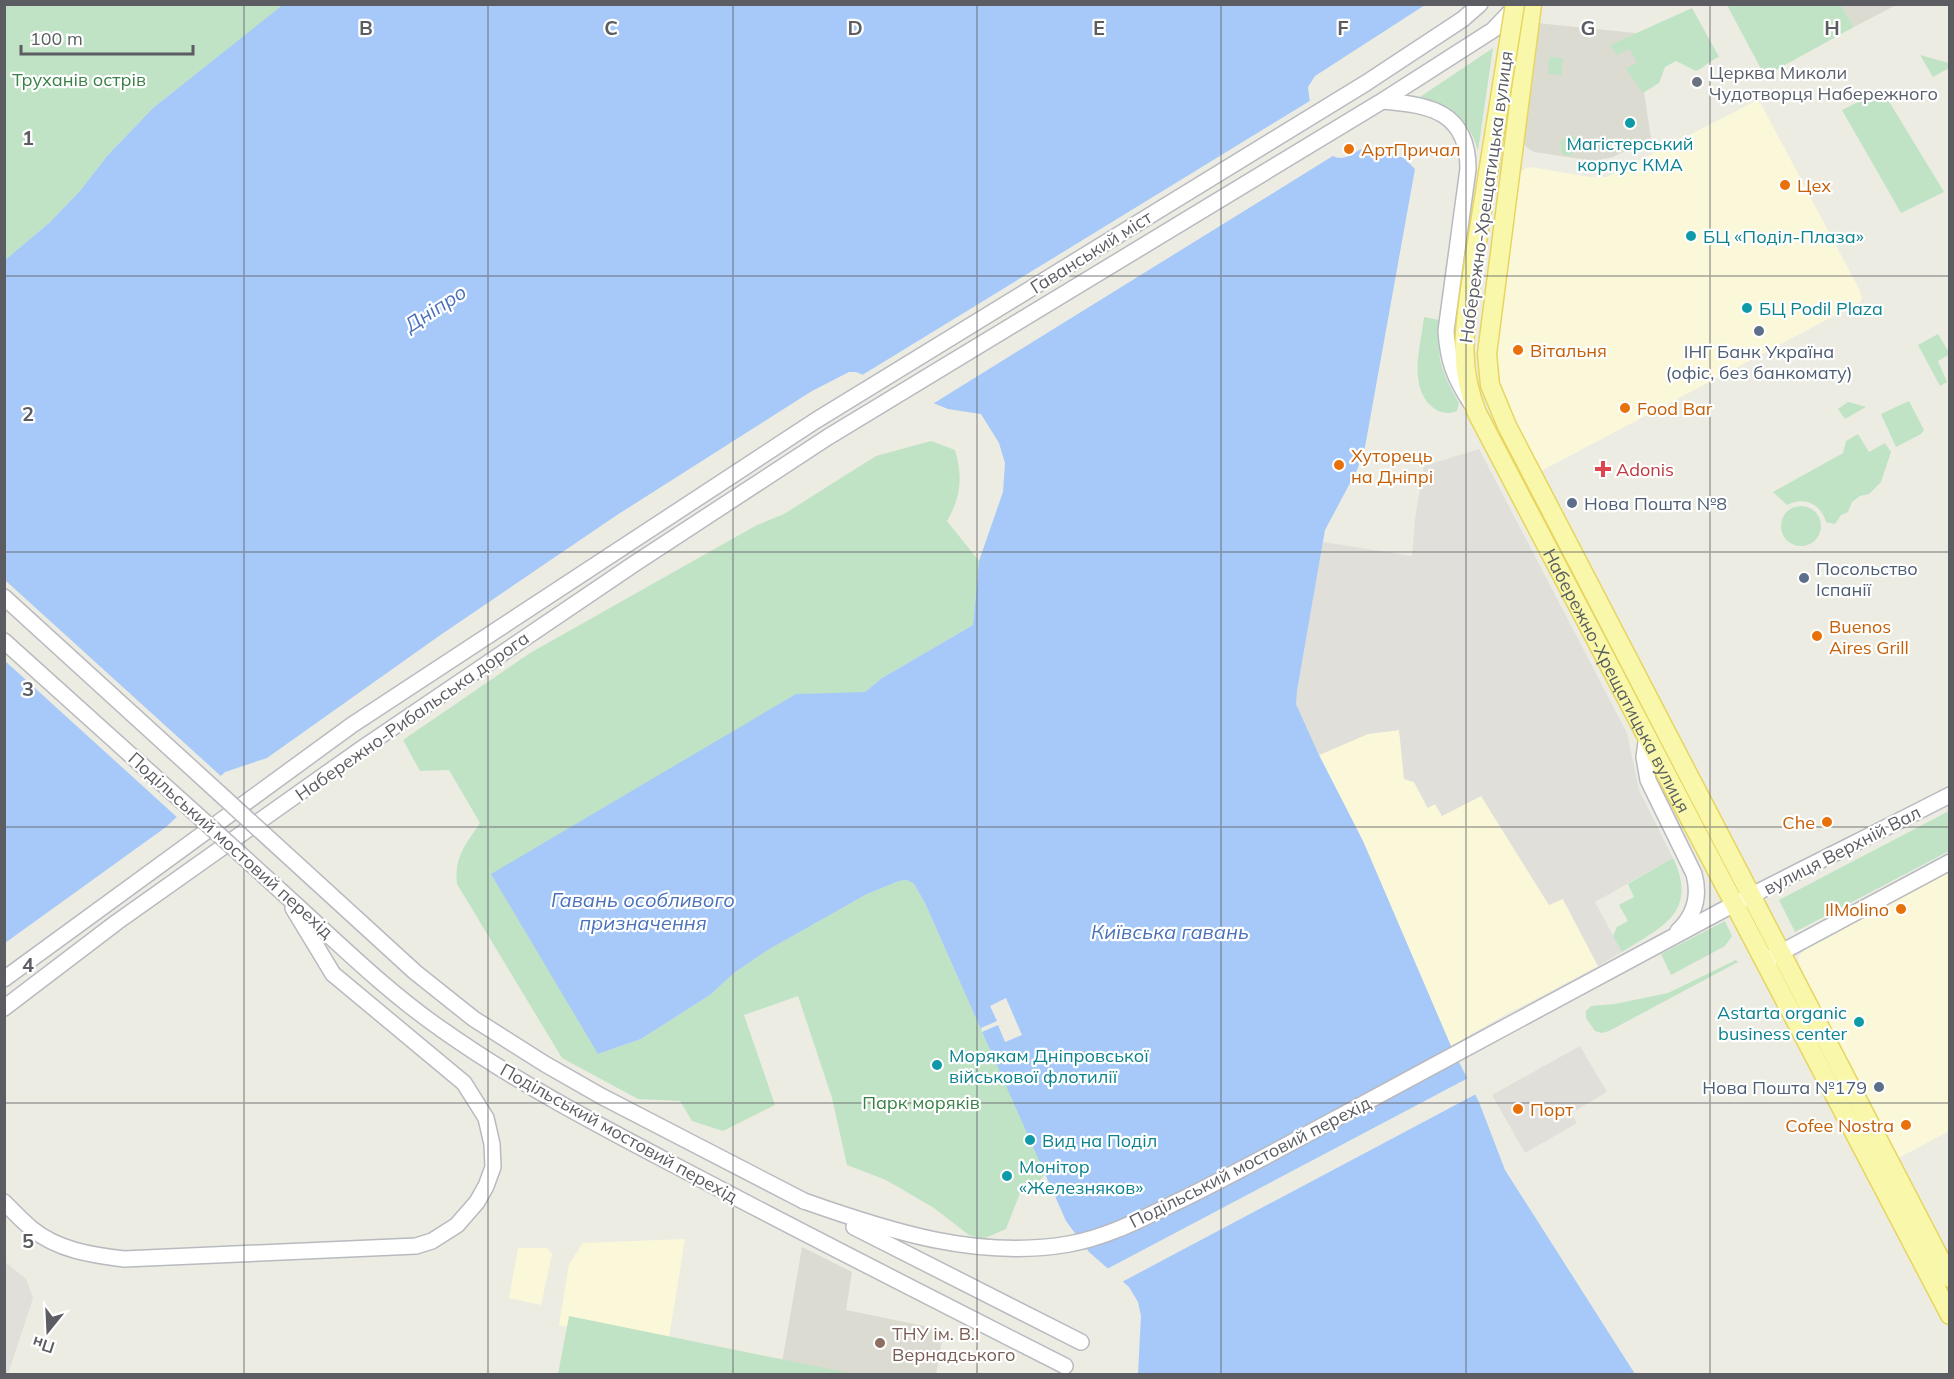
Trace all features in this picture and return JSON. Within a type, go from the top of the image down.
[{"type":"main road","name":"Гаванський міст","points":[[815,421],[1366,83],[1462,19],[1480,4]]},
{"type":"main road","name":"Гаванський міст","points":[[828,436],[1381,102],[1493,30],[1516,4]]},
{"type":"main road","name":"Набережно-Хрещатицька вулиця","points":[[1516,4],[1474,261],[1463,351],[1466,380],[1478,413],[1558,571],[1647,735],[1743,900]]},
{"type":"main road","name":"Набережно-Хрещатицька вулиця","points":[[1532,4],[1487,354],[1490,385],[1507,426],[1743,900],[1950,1278]]},
{"type":"main road","points":[[1381,102],[1421,105],[1434,110],[1448,119],[1465,141],[1468,151],[1468,169],[1446,331],[1447,351],[1458,383],[1478,413]]},
{"type":"main road","name":"Набережно-Рибальська дорога","points":[[4,979],[352,725],[815,421]]},
{"type":"main road","name":"Набережно-Рибальська дорога","points":[[4,1008],[117,922],[364,747],[633,564],[828,436]]},
{"type":"main road","name":"Подільський мостовий перехід","points":[[4,597],[406,964],[474,1019],[601,1096],[1081,1342]]},
{"type":"main road","name":"Подільський мостовий перехід","points":[[4,641],[394,992],[442,1029],[502,1070],[566,1108],[776,1219],[1065,1366]]},
{"type":"main road","points":[[1647,735],[1644,757],[1648,780],[1697,884],[1697,896],[1692,915],[1667,941]]},
{"type":"main road","name":"вулиця Верхній Вал","points":[[1667,941],[1950,795]]},
{"type":"main road","points":[[1773,956],[1950,862]]},
{"type":"main road","points":[[4,1202],[32,1229],[57,1244],[97,1256],[124,1258],[416,1246],[432,1241],[457,1226],[477,1202],[493,1167],[492,1144],[486,1118],[464,1083],[333,974],[284,892]]},
{"type":"main road","name":"Подільський мостовий перехід","points":[[804,1201],[878,1227],[970,1246],[1041,1247],[1070,1244],[1104,1234],[1136,1222],[1227,1177],[1667,941]]},
{"type":"main road","name":"Набережно-Хрещатицька вулиця","points":[[1773,956],[1950,1315]]},
{"type":"shaded area","points":[[1841,5],[1896,5],[1854,27]]},
{"type":"shaded area","points":[[1537,23],[1635,33],[1651,138],[1613,157],[1595,161],[1534,152],[1526,147],[1522,140]]},
{"type":"shaded area","points":[[1756,101],[1761,104],[1860,291],[1862,298],[1860,302],[1543,470],[1538,470],[1498,391],[1494,356],[1519,173],[1531,167],[1590,177],[1607,177]]},
{"type":"shaded area","points":[[1479,449],[1627,733],[1639,790],[1673,858],[1595,902],[1622,952],[1598,966],[1563,899],[1549,905],[1481,796],[1442,816],[1435,804],[1428,808],[1414,782],[1404,779],[1399,730],[1368,734],[1319,755],[1296,704],[1323,542],[1412,556],[1415,519],[1424,466]]},
{"type":"shaded area","points":[[1400,730],[1404,779],[1414,782],[1427,808],[1435,804],[1442,816],[1481,796],[1549,905],[1562,898],[1598,966],[1451,1046],[1363,841],[1319,755],[1368,734]]},
{"type":"shaded area","points":[[1949,871],[1949,1131],[1895,1160],[1799,964],[1798,957],[1807,947]]},
{"type":"shaded area","points":[[1580,1046],[1607,1092],[1571,1113],[1577,1123],[1525,1153],[1492,1095]]},
{"type":"shaded area","points":[[685,1239],[668,1344],[559,1325],[569,1264],[583,1243]]},
{"type":"shaded area","points":[[802,1247],[852,1272],[846,1310],[944,1330],[936,1374],[852,1374],[782,1363]]},
{"type":"shaded area","points":[[518,1248],[547,1248],[552,1254],[541,1305],[509,1298]]},
{"type":"shaded area","points":[[5,1262],[26,1279],[33,1298],[8,1374],[4,1374]]},
{"type":"green space","name":"Труханів острів","points":[[5,5],[284,5],[153,108],[107,156],[80,191],[49,223],[5,260]]},
{"type":"green space","points":[[1727,5],[1841,5],[1854,27],[1774,71],[1766,72],[1760,67]]},
{"type":"green space","points":[[1692,8],[1719,57],[1696,71],[1676,61],[1665,67],[1659,83],[1643,93],[1626,69],[1637,62],[1629,49],[1617,55],[1610,45]]},
{"type":"green space","points":[[1493,48],[1478,151],[1470,130],[1458,115],[1450,109],[1420,97]]},
{"type":"green space","points":[[1920,55],[1949,63],[1949,68],[1933,77]]},
{"type":"green space","points":[[1549,57],[1563,58],[1562,75],[1548,74]]},
{"type":"green space","points":[[1882,90],[1944,192],[1901,213],[1842,110]]},
{"type":"green space","points":[[1572,136],[1578,138],[1586,148],[1577,150],[1569,156],[1562,154],[1560,142]]},
{"type":"green space","points":[[1424,317],[1439,320],[1439,354],[1444,372],[1459,403],[1457,411],[1440,412],[1431,406],[1420,387],[1418,364]]},
{"type":"green space","points":[[1938,334],[1950,354],[1938,361],[1947,382],[1940,386],[1918,345]]},
{"type":"green space","points":[[1909,401],[1924,430],[1921,434],[1896,447],[1881,414]]},
{"type":"green space","points":[[1848,402],[1866,407],[1845,419],[1838,409]]},
{"type":"green space","points":[[1858,434],[1869,452],[1885,443],[1891,452],[1881,482],[1869,494],[1860,496],[1852,502],[1848,512],[1841,515],[1835,524],[1826,522],[1820,510],[1811,503],[1800,501],[1787,505],[1773,492],[1843,453],[1846,441]]},
{"type":"green space","name":"Парк моряків","points":[[931,441],[955,450],[958,460],[960,478],[958,495],[947,521],[979,561],[973,625],[882,678],[865,692],[843,694],[598,1054],[641,1039],[710,995],[734,973],[766,951],[867,894],[907,880],[914,884],[925,903],[1046,1173],[1035,1186],[1024,1183],[1006,1229],[983,1239],[969,1235],[934,1208],[886,1180],[847,1165],[832,1098],[798,996],[744,1015],[775,1105],[723,1131],[692,1121],[680,1101],[638,1099],[562,1058],[457,884],[459,858],[480,823],[449,770],[420,771],[403,740],[530,653],[757,525],[784,514],[876,456]]},
{"type":"green space","points":[[1801,506],[1809,507],[1815,512],[1820,518],[1820,534],[1815,540],[1809,545],[1801,546],[1793,545],[1787,540],[1782,534],[1781,526],[1782,518],[1787,512],[1793,507]]},
{"type":"green space","points":[[1949,811],[1949,851],[1795,932],[1779,900]]},
{"type":"green space","points":[[1673,858],[1680,877],[1682,892],[1679,905],[1663,926],[1622,952],[1613,936],[1617,927],[1628,921],[1619,905],[1634,897],[1628,884]]},
{"type":"green space","points":[[1725,921],[1732,936],[1725,946],[1671,975],[1661,954]]},
{"type":"green space","points":[[1736,960],[1738,962],[1609,1031],[1602,1033],[1595,1031],[1586,1018],[1586,1011],[1591,1006],[1615,1004],[1668,993]]},
{"type":"green space","points":[[569,1316],[854,1374],[558,1374]]},
{"type":"water","points":[[284,4],[1425,5],[1315,76],[1308,87],[1316,129],[1326,149],[1333,156],[1344,158],[1367,147],[1403,157],[1415,169],[1365,447],[1357,470],[1325,530],[1296,704],[1363,841],[1451,1046],[1479,1102],[1505,1170],[1635,1374],[1138,1374],[1141,1316],[1138,1302],[1129,1287],[1089,1252],[1066,1221],[925,903],[914,884],[907,880],[867,894],[766,951],[734,973],[710,995],[641,1039],[598,1054],[491,874],[796,694],[865,692],[882,678],[973,625],[979,561],[1003,492],[1005,463],[999,443],[981,414],[948,409],[856,372],[849,372],[812,391],[617,515],[439,636],[267,758],[225,772],[166,827],[5,943],[5,260],[49,223],[80,191],[107,156],[153,108]]},
{"type":"pier","points":[[1313,99],[1325,144],[1336,154],[931,405],[859,377]]},
{"type":"pier","points":[[5,580],[223,778],[179,819],[4,660]]},
{"type":"pier","points":[[1006,998],[1022,1035],[1005,1042],[998,1025],[982,1032],[981,1028],[997,1021],[990,1006]]},
{"type":"pier","points":[[1470,1077],[1478,1093],[1120,1283],[1105,1270]]},
{"type":"place","name":"Церква Миколи Чудотворця Набережного","points":[[1697,82]]},
{"type":"place","name":"Магістерський корпус КМА","points":[[1630,123]]},
{"type":"place","name":"АртПричал","points":[[1349,149]]},
{"type":"place","name":"Цех","points":[[1785,185]]},
{"type":"place","name":"БЦ «Поділ-Плаза»","points":[[1691,236]]},
{"type":"place","name":"БЦ Podil Plaza","points":[[1747,308]]},
{"type":"place","name":"ІНГ Банк Україна (офіс, без банкомату)","points":[[1759,331]]},
{"type":"place","name":"Вітальня","points":[[1518,350]]},
{"type":"place","name":"Food Bar","points":[[1625,408]]},
{"type":"place","name":"Хуторець на Дніпрі","points":[[1339,465]]},
{"type":"place","name":"Adonis","points":[[1603,469]]},
{"type":"place","name":"Нова Пошта №8","points":[[1572,503]]},
{"type":"place","name":"Посольство Іспанії","points":[[1804,578]]},
{"type":"place","name":"Buenos Aires Grill","points":[[1817,636]]},
{"type":"place","name":"Che","points":[[1827,822]]},
{"type":"place","name":"IlMolino","points":[[1901,909]]},
{"type":"place","name":"Astarta organic business center","points":[[1859,1022]]},
{"type":"place","name":"Морякам Дніпровської військової флотилії","points":[[937,1065]]},
{"type":"place","name":"Нова Пошта №179","points":[[1879,1087]]},
{"type":"place","name":"Порт","points":[[1518,1109]]},
{"type":"place","name":"Сofee Nostra","points":[[1906,1125]]},
{"type":"place","name":"Вид на Поділ","points":[[1030,1140]]},
{"type":"place","name":"Монітор «Железняков»","points":[[1007,1176]]},
{"type":"place","name":"ТНУ ім. В.І Вернадського","points":[[880,1343]]},
{"type":"water label","name":"Дніпро","points":[[435,308]]},
{"type":"water label","name":"Гавань особливого призначення","points":[[643,910]]},
{"type":"water label","name":"Київська гавань","points":[[1170,931]]}]
